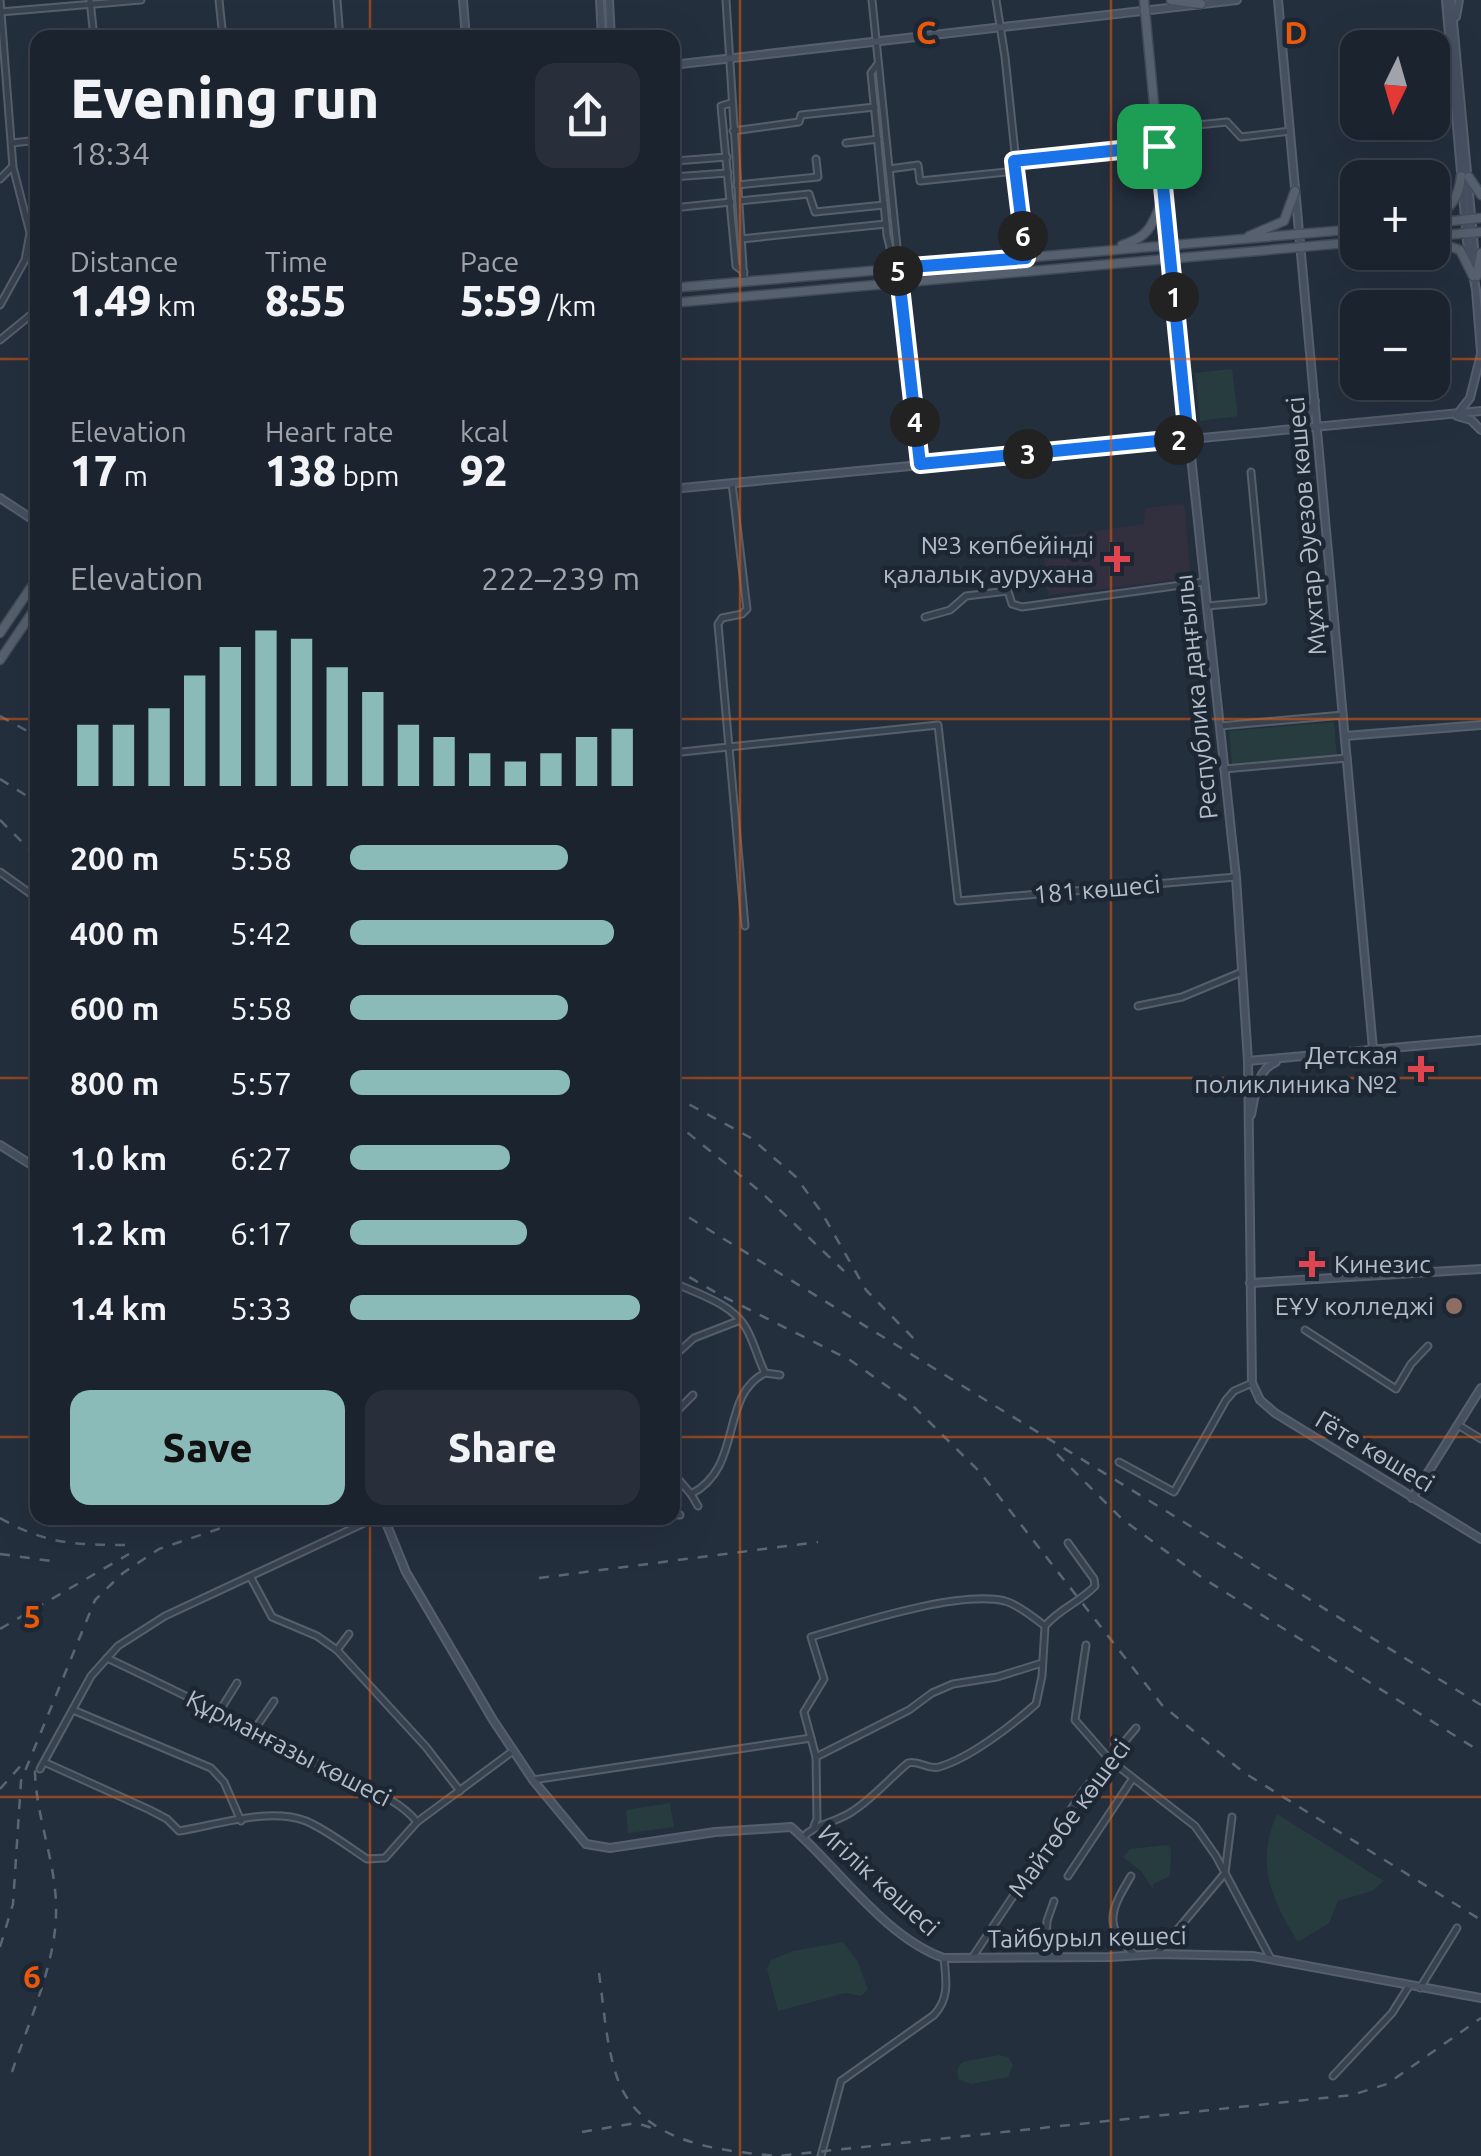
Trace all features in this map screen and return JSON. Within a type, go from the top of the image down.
[{"type":"main road","points":[[463,0],[466,30]]},
{"type":"main road","points":[[600,0],[602,30]]},
{"type":"main road","points":[[609,0],[611,30]]},
{"type":"main road","name":"Республика даңғылы","points":[[1144,0],[1236,877],[1248,1061],[1254,1387]]},
{"type":"main road","points":[[1170,0],[1201,4]]},
{"type":"main road","points":[[680,64],[1238,0]]},
{"type":"main road","name":"Мұхтар Әуезов көшесі","points":[[1278,0],[1373,1050]]},
{"type":"main road","points":[[1449,0],[1465,176],[1450,206]]},
{"type":"main road","points":[[1449,0],[1465,176],[1473,219],[1481,353],[1470,398],[1459,412]]},
{"type":"main road","points":[[1454,23],[1459,0]]},
{"type":"main road","points":[[1465,176],[1481,195]]},
{"type":"main road","points":[[1240,239],[1284,221],[1295,191]]},
{"type":"main road","points":[[1105,251],[1151,230],[1162,199]]},
{"type":"main road","points":[[680,287],[744,277],[1026,258],[1340,230]]},
{"type":"main road","points":[[680,302],[1340,244]]},
{"type":"main road","points":[[1450,246],[1460,250],[1475,276]]},
{"type":"main road","points":[[1475,276],[1481,253]]},
{"type":"main road","points":[[1294,428],[1306,419],[1316,400]]},
{"type":"main road","points":[[680,488],[1481,410]]},
{"type":"main road","points":[[1446,414],[1470,420],[1481,430]]},
{"type":"main road","points":[[0,498],[30,518]]},
{"type":"main road","points":[[0,633],[30,590]]},
{"type":"main road","points":[[0,660],[30,616]]},
{"type":"main road","points":[[1346,736],[1481,725]]},
{"type":"main road","points":[[1248,1061],[1481,1040]]},
{"type":"main road","points":[[1248,1126],[1263,1071],[1267,1065],[1291,1058]]},
{"type":"main road","points":[[0,1145],[30,1163]]},
{"type":"main road","points":[[1250,1284],[1481,1268]]},
{"type":"main road","name":"Гёте көшесі","points":[[1254,1387],[1274,1413],[1481,1540]]},
{"type":"main road","points":[[1412,1498],[1481,1388]]},
{"type":"main road","points":[[387,1525],[410,1578],[533,1780]]},
{"type":"main road","name":"Игілік көшесі","points":[[533,1780],[576,1835],[596,1848],[725,1830],[790,1827],[894,1927],[944,1958]]},
{"type":"main road","name":"Тайбурыл көшесі","points":[[944,1958],[1157,1954],[1271,1959],[1481,1998]]},
{"type":"street","points":[[0,0],[13,166],[22,192],[29,245],[22,268],[0,306]]},
{"type":"street","points":[[1,12],[141,0]]},
{"type":"street","points":[[219,0],[222,30]]},
{"type":"street","points":[[337,0],[339,30]]},
{"type":"street","points":[[726,0],[734,131],[732,173],[744,277]]},
{"type":"street","points":[[872,0],[884,205],[891,252],[898,264]]},
{"type":"street","points":[[996,0],[1026,258]]},
{"type":"street","points":[[90,2],[93,30]]},
{"type":"street","points":[[878,62],[871,73],[888,169],[920,464]]},
{"type":"street","points":[[732,103],[721,106],[727,156],[737,185],[736,266],[744,277]]},
{"type":"street","points":[[734,131],[799,122],[801,115],[875,107]]},
{"type":"street","points":[[1160,128],[1227,122],[1241,137],[1290,132]]},
{"type":"street","points":[[846,142],[882,138]]},
{"type":"street","points":[[12,143],[30,141]]},
{"type":"street","points":[[1014,161],[1159,146]]},
{"type":"street","points":[[680,161],[727,156]]},
{"type":"street","points":[[737,185],[818,177],[816,159]]},
{"type":"street","points":[[888,169],[918,165],[920,180],[1016,170]]},
{"type":"street","points":[[0,179],[13,166]]},
{"type":"street","points":[[680,176],[732,173]]},
{"type":"street","points":[[680,207],[810,194],[815,212],[884,205]]},
{"type":"street","points":[[741,239],[886,224]]},
{"type":"street","points":[[0,340],[30,316]]},
{"type":"street","points":[[1207,606],[1263,601],[1251,472]]},
{"type":"street","points":[[732,483],[747,609],[742,614],[722,618],[718,624],[746,926]]},
{"type":"street","points":[[925,616],[950,610],[966,596],[1008,590],[1012,604],[1022,606],[1203,582]]},
{"type":"street","points":[[1220,726],[1343,715]]},
{"type":"street","name":"181 көшесі","points":[[730,746],[938,725],[958,901],[1236,877]]},
{"type":"street","points":[[680,752],[730,746]]},
{"type":"street","points":[[1224,769],[1347,758]]},
{"type":"street","points":[[0,872],[30,894]]},
{"type":"street","points":[[1138,1006],[1182,997],[1242,972]]},
{"type":"street","points":[[680,1286],[718,1304],[740,1320],[765,1373]]},
{"type":"street","points":[[680,1351],[694,1338],[740,1320]]},
{"type":"street","points":[[1305,1330],[1396,1390],[1411,1364],[1428,1346]]},
{"type":"street","points":[[691,1494],[721,1464],[728,1450],[734,1412],[751,1380],[765,1373],[780,1375]]},
{"type":"street","points":[[1119,1462],[1174,1492],[1226,1400],[1234,1391],[1254,1387]]},
{"type":"street","points":[[680,1408],[694,1395]]},
{"type":"street","points":[[1458,1425],[1481,1439]]},
{"type":"street","points":[[680,1481],[698,1506]]},
{"type":"street","points":[[361,1525],[165,1616],[118,1646],[91,1676],[42,1766],[150,1810],[179,1831],[241,1821],[296,1818],[375,1860],[385,1858],[417,1822]]},
{"type":"street","points":[[814,1826],[852,1812],[908,1763],[940,1767],[1018,1720],[1038,1701],[1046,1626],[1055,1614],[1064,1612],[1095,1586],[1068,1543]]},
{"type":"street","points":[[251,1578],[272,1618],[316,1636],[337,1650],[426,1747],[460,1791]]},
{"type":"street","points":[[803,1837],[817,1819],[816,1757],[804,1712],[824,1680],[812,1637],[899,1611],[973,1600],[1007,1602],[1046,1626]]},
{"type":"street","points":[[337,1650],[350,1634]]},
{"type":"street","points":[[1086,1645],[1075,1720],[1110,1760],[1194,1826],[1225,1872],[1271,1959]]},
{"type":"street","name":"Құрманғазы көшесі","points":[[108,1658],[255,1728],[354,1784],[396,1802],[417,1822],[513,1751]]},
{"type":"street","points":[[816,1757],[953,1684],[1042,1662]]},
{"type":"street","points":[[219,1712],[238,1683]]},
{"type":"street","points":[[255,1728],[274,1701]]},
{"type":"street","points":[[73,1710],[211,1768],[224,1782],[241,1821]]},
{"type":"street","name":"Майтөбе көшесі","points":[[970,1960],[1084,1791],[1136,1728]]},
{"type":"street","points":[[533,1780],[811,1738]]},
{"type":"street","points":[[1068,1876],[1134,1778]]},
{"type":"street","points":[[1157,1954],[1225,1872],[1232,1817]]},
{"type":"street","points":[[1132,1876],[1112,1909],[1116,1938],[1134,1954]]},
{"type":"street","points":[[1045,1957],[1047,1921],[1054,1902]]},
{"type":"street","points":[[1420,1988],[1457,1928]]},
{"type":"street","points":[[821,2156],[841,2081],[944,2003],[944,1958]]},
{"type":"street","points":[[1333,2076],[1392,2013],[1410,1986]]},
{"type":"shaded area","name":"№3 көпбейінді қалалық аурухана","points":[[1184,504],[1191,578],[1048,595],[1042,539],[1144,524],[1145,508]]},
{"type":"green space","points":[[1232,369],[1238,416],[1200,421],[1195,373]]},
{"type":"green space","points":[[1334,722],[1337,757],[1232,765],[1229,731]]},
{"type":"green space","points":[[670,1803],[674,1827],[628,1833],[626,1810]]},
{"type":"green space","points":[[1277,1814],[1384,1881],[1372,1891],[1338,1901],[1329,1923],[1298,1942],[1280,1911],[1269,1880],[1267,1849]]},
{"type":"green space","points":[[1167,1845],[1171,1849],[1170,1876],[1153,1884],[1153,1889],[1141,1871],[1123,1857],[1130,1849]]},
{"type":"green space","points":[[843,1942],[858,1962],[868,1990],[861,1996],[845,1993],[778,2011],[767,1969],[771,1960],[793,1951]]},
{"type":"green space","points":[[1008,2057],[1013,2065],[1008,2077],[971,2084],[958,2079],[957,2070],[962,2062]]},
{"type":"railway","points":[[0,716],[30,733]]},
{"type":"railway","points":[[0,779],[30,798]]},
{"type":"railway","points":[[0,820],[30,850]]},
{"type":"railway","points":[[680,1099],[751,1138],[796,1177],[822,1213],[866,1290],[919,1344]]},
{"type":"railway","points":[[680,1126],[762,1193],[844,1271]]},
{"type":"railway","points":[[680,1212],[1481,1705]]},
{"type":"railway","points":[[680,1272],[850,1360],[908,1401],[979,1471],[1162,1705],[1243,1772],[1481,1920]]},
{"type":"railway","points":[[1057,1454],[1122,1519],[1201,1577],[1481,1752]]},
{"type":"railway","points":[[0,1518],[33,1534],[63,1542],[130,1545]]},
{"type":"railway","points":[[0,1947],[13,1904],[21,1781],[95,1600],[123,1573],[159,1549],[230,1525]]},
{"type":"railway","points":[[539,1578],[818,1542]]},
{"type":"railway","points":[[0,1554],[51,1561]]},
{"type":"railway","points":[[0,1629],[129,1554]]},
{"type":"railway","points":[[12,2072],[46,1974],[56,1915],[35,1761]]},
{"type":"railway","points":[[0,1789],[24,1762]]},
{"type":"railway","points":[[599,1973],[618,2080],[629,2101],[645,2118],[664,2131],[709,2147],[778,2156],[1352,2095],[1387,2084],[1481,2018]]},
{"type":"railway","points":[[582,2132],[636,2123],[659,2130]]},
{"type":"place","name":"№3 көпбейінді қалалық аурухана","points":[[1117,559]]},
{"type":"place","name":"Детская поликлиника №2","points":[[1421,1069]]},
{"type":"place","name":"Кинезис","points":[[1312,1264]]},
{"type":"place","name":"ЕҰУ колледжі","points":[[1454,1306]]},
{"type":"route","points":[[1159,146],[1188,438],[920,464],[898,268],[1026,258],[1014,161],[1159,146]]}]
